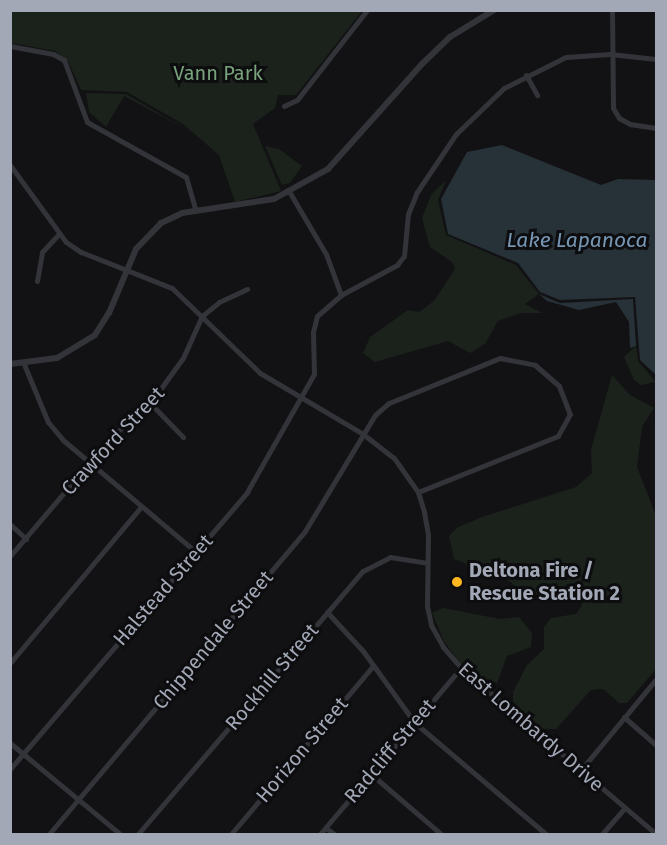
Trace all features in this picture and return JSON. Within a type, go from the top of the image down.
[{"type":"street","points":[[284,106],[297,100],[367,10]]},
{"type":"street","points":[[10,364],[57,358],[89,340],[109,313],[136,249],[152,230],[182,213],[290,193],[328,169],[450,38],[494,10]]},
{"type":"street","points":[[612,10],[610,54],[613,108],[619,118],[657,128]]},
{"type":"street","points":[[10,46],[53,54],[64,60],[87,122],[186,177],[196,211]]},
{"type":"street","name":"Halstead Street","points":[[10,769],[247,492],[314,374],[313,332],[317,316],[341,295],[397,265],[404,256],[408,214],[417,192],[443,153],[479,108],[526,75],[566,57],[610,54],[657,59]]},
{"type":"street","points":[[526,75],[537,94]]},
{"type":"street","name":"East Lombardy Drive","points":[[10,165],[27,182],[59,234],[81,252],[172,288],[202,316],[230,348],[300,400],[363,434],[394,458],[417,492],[428,535],[425,588],[431,625],[461,668],[657,834]]},
{"type":"street","points":[[290,193],[326,254],[341,295]]},
{"type":"street","points":[[37,282],[42,252],[59,234]]},
{"type":"street","points":[[202,316],[219,302],[247,289]]},
{"type":"street","name":"Crawford Street","points":[[10,556],[89,463],[149,402],[183,358],[202,316]]},
{"type":"street","name":"Chippendale Street","points":[[49,834],[306,531],[363,434],[389,403],[490,360],[521,360],[535,365],[559,386],[570,414],[558,436],[417,492]]},
{"type":"street","points":[[23,363],[48,422],[89,463],[196,552]]},
{"type":"street","points":[[149,402],[183,437]]},
{"type":"street","points":[[10,663],[141,507]]},
{"type":"street","points":[[10,524],[26,538]]},
{"type":"street","name":"Rockhill Street","points":[[138,834],[327,612],[372,563],[390,557],[426,562]]},
{"type":"street","points":[[327,612],[349,632],[415,723],[546,834]]},
{"type":"street","name":"Horizon Street","points":[[231,834],[373,666]]},
{"type":"street","name":"Radcliff Street","points":[[320,834],[461,668]]},
{"type":"street","points":[[580,771],[657,679]]},
{"type":"street","points":[[624,717],[657,745]]},
{"type":"street","points":[[10,743],[120,834]]},
{"type":"street","points":[[371,774],[441,834]]},
{"type":"street","points":[[602,834],[625,808]]},
{"type":"street","points":[[326,828],[334,834]]},
{"type":"green space","name":"Vann Park","points":[[11,11],[362,11],[296,95],[278,95],[275,108],[253,124],[281,191],[235,202],[219,155],[183,124],[127,92],[81,90],[68,61],[55,51],[11,43]]},
{"type":"green space","points":[[86,93],[126,94],[184,128],[124,96],[106,127],[89,112]]},
{"type":"green space","points":[[265,146],[279,149],[302,166],[290,183],[282,185]]},
{"type":"green space","points":[[446,180],[438,200],[446,235],[516,265],[539,294],[525,304],[542,313],[521,313],[498,321],[485,344],[470,353],[448,341],[375,362],[363,353],[370,337],[408,310],[419,312],[434,301],[455,269],[452,262],[430,247],[422,218],[431,195]]},
{"type":"green space","points":[[636,346],[638,361],[656,382],[641,385],[634,380],[624,357]]},
{"type":"green space","points":[[612,375],[630,395],[654,408],[642,427],[637,467],[656,516],[656,669],[627,703],[619,703],[603,689],[591,690],[556,729],[542,729],[513,702],[513,692],[527,665],[544,649],[544,627],[551,618],[576,614],[582,605],[579,593],[565,586],[549,587],[532,597],[526,595],[508,580],[454,559],[449,536],[458,527],[482,517],[576,487],[592,473],[591,450]]},
{"type":"green space","points":[[443,608],[500,619],[519,617],[532,633],[531,647],[507,656],[497,683],[487,687],[459,662],[444,641],[432,613]]},
{"type":"water","name":"Lake Lapanoca","points":[[502,145],[601,185],[618,179],[656,180],[656,375],[640,360],[635,297],[560,300],[540,292],[518,263],[448,234],[441,199],[467,152]]},
{"type":"water","points":[[539,294],[560,303],[633,299],[636,346],[630,348],[629,322],[616,302],[579,310],[547,301]]},
{"type":"place","name":"Deltona Fire / Rescue Station 2","points":[[457,582]]}]
